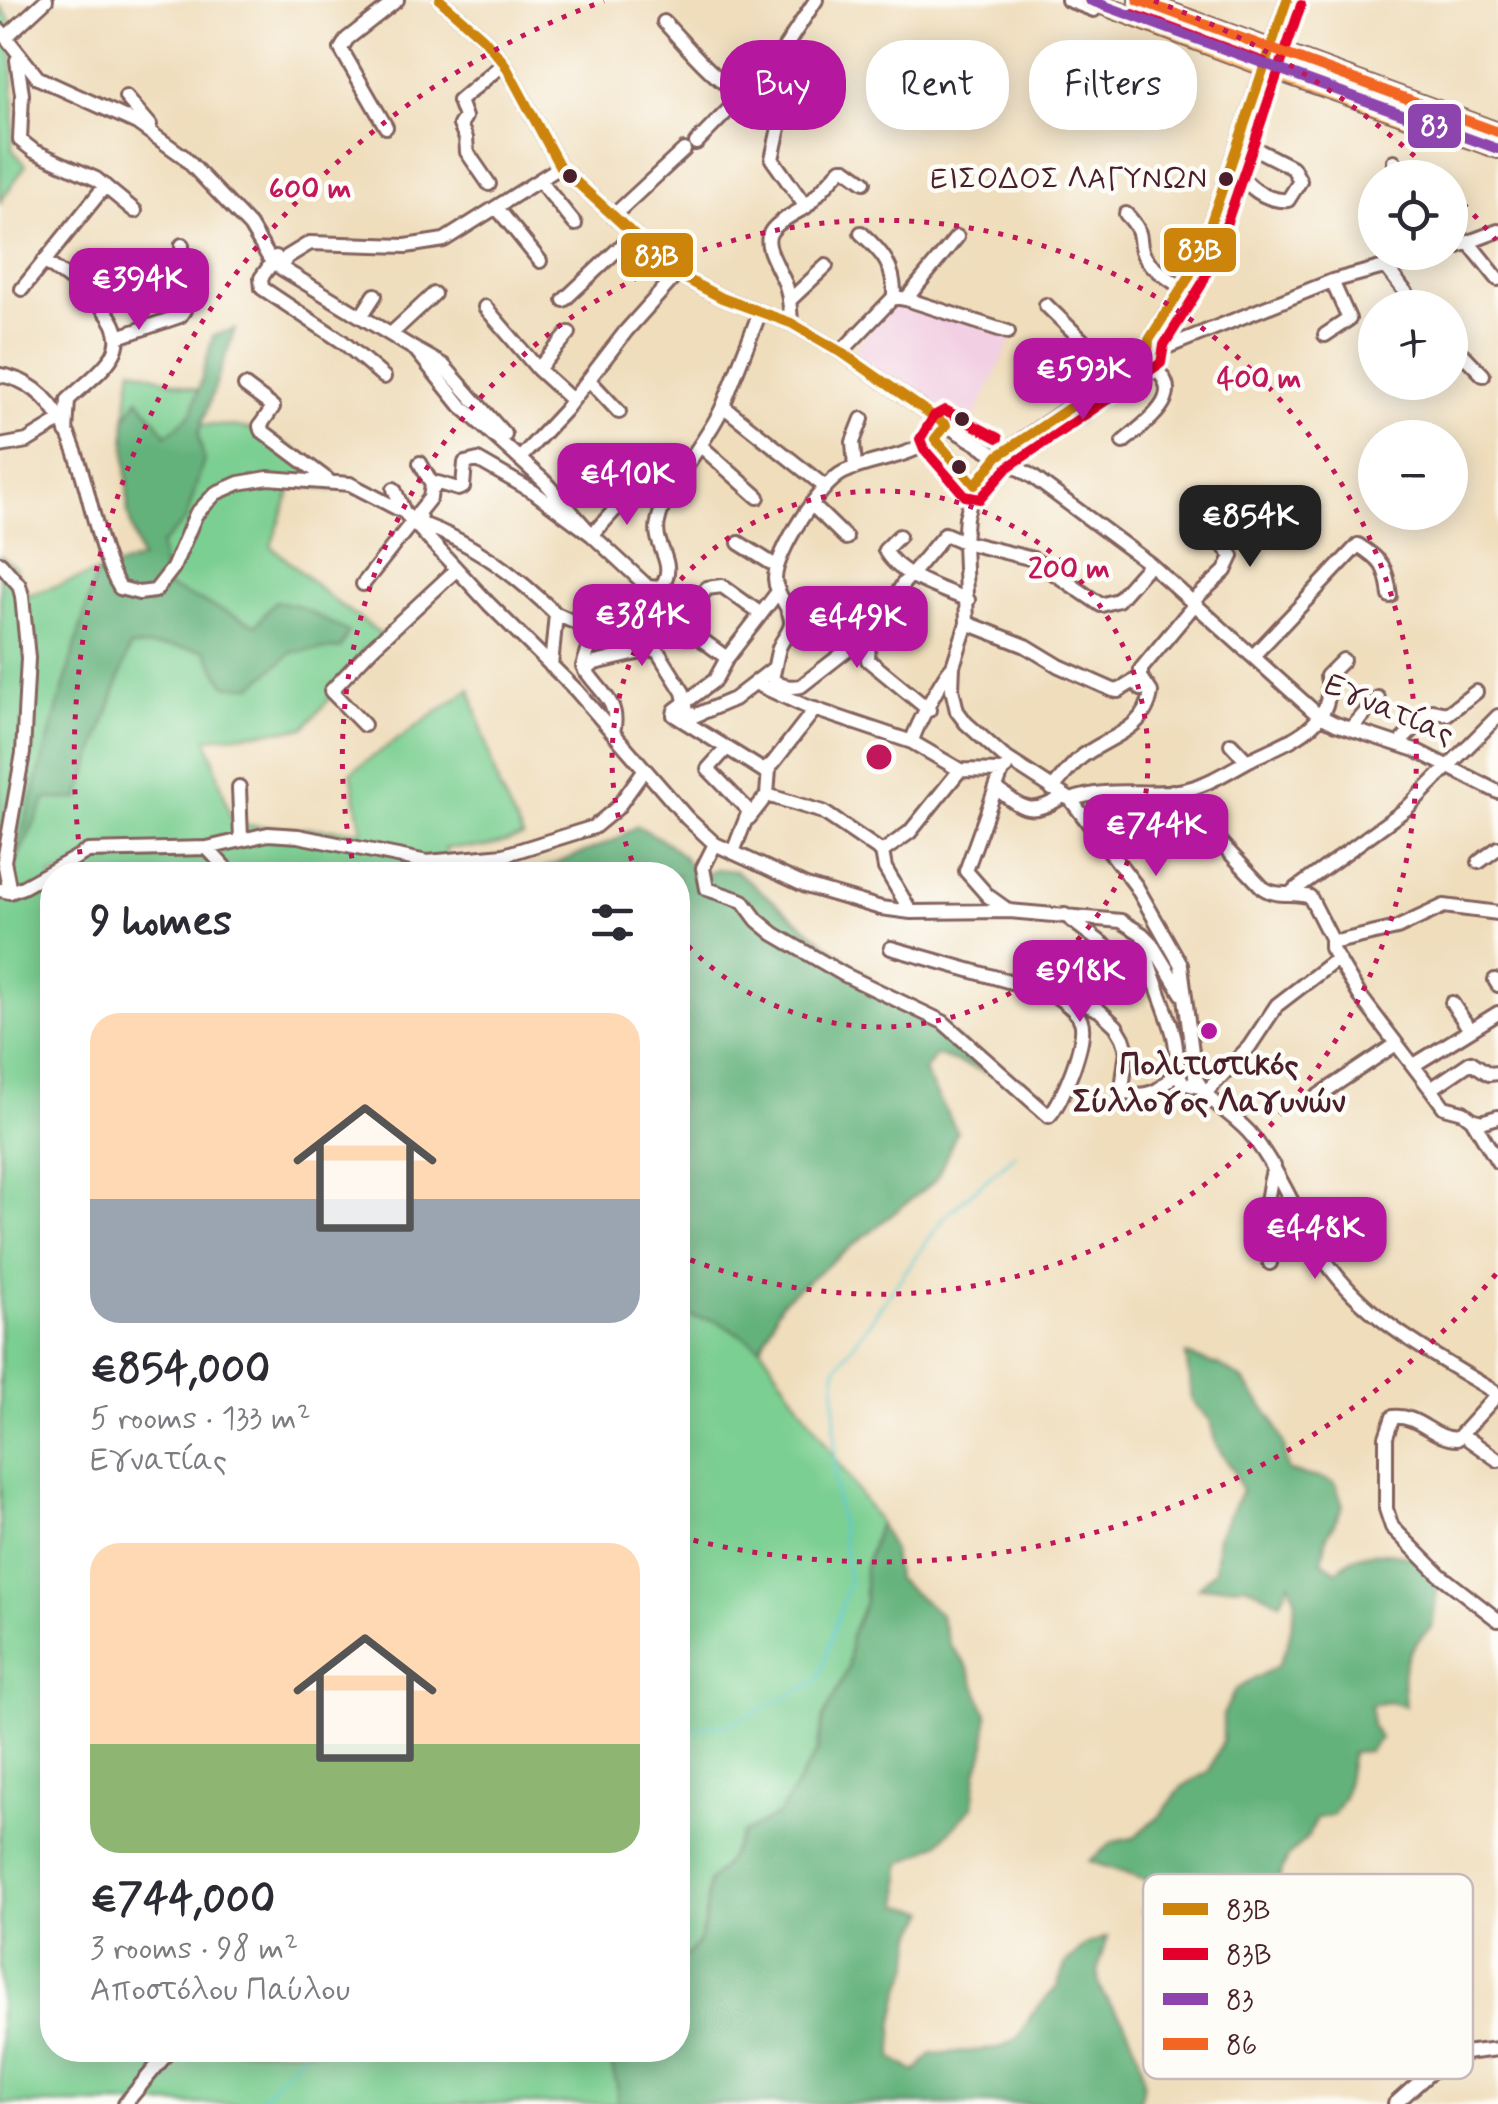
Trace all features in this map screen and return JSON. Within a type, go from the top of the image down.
[{"type":"main road","points":[[1089,0],[1498,149]]},
{"type":"main road","points":[[1138,0],[1264,62],[1498,132]]},
{"type":"street","points":[[5,37],[46,0]]},
{"type":"street","points":[[386,128],[341,50],[347,39],[397,0]]},
{"type":"street","name":"Εγνατίας","points":[[440,0],[484,38],[504,63],[560,167],[678,274],[722,298],[790,323],[841,352],[946,426],[1033,477],[1150,564],[1318,715],[1399,743],[1498,792]]},
{"type":"street","points":[[787,40],[816,0]]},
{"type":"street","points":[[1068,0],[1264,62]]},
{"type":"street","points":[[1144,357],[1149,340],[1199,254],[1287,0]]},
{"type":"street","points":[[664,22],[720,76]]},
{"type":"street","points":[[5,37],[38,78],[137,123],[183,156],[238,212],[276,264],[443,366],[524,454],[531,468]]},
{"type":"street","points":[[5,37],[20,70],[20,140],[34,152],[78,169],[135,211]]},
{"type":"street","points":[[489,184],[467,152],[466,138],[460,130],[466,117],[459,101],[504,63]]},
{"type":"street","points":[[126,97],[160,138]]},
{"type":"street","points":[[612,216],[720,120]]},
{"type":"street","points":[[779,130],[772,159],[806,208]]},
{"type":"street","points":[[1232,164],[1239,176],[1270,198],[1288,200],[1300,181],[1293,168],[1240,140]]},
{"type":"street","points":[[384,378],[343,342],[262,288],[261,278],[310,243],[429,246],[498,208],[560,167]]},
{"type":"street","points":[[790,323],[786,284],[769,255],[769,234],[806,208],[841,170],[846,169],[864,182]]},
{"type":"street","points":[[540,180],[575,224]]},
{"type":"street","points":[[22,289],[105,186]]},
{"type":"street","points":[[498,208],[540,261]]},
{"type":"street","points":[[1126,214],[1139,229],[1146,260],[1182,288]]},
{"type":"street","points":[[1498,232],[1470,243],[1498,279]]},
{"type":"street","points":[[861,233],[889,262],[900,298]]},
{"type":"street","points":[[564,300],[633,235]]},
{"type":"street","points":[[841,352],[900,298],[956,237]]},
{"type":"street","points":[[118,338],[180,316],[184,310],[182,244]]},
{"type":"street","points":[[44,261],[107,312],[116,324],[118,338],[115,353],[107,364],[68,400],[63,428]]},
{"type":"street","points":[[789,301],[826,266]]},
{"type":"street","points":[[1374,270],[1332,281],[1144,357],[998,456],[975,485],[966,518],[967,623],[953,666],[952,689],[957,711],[1007,767],[1062,795],[1136,886],[1172,946],[1186,981],[1194,1076],[1202,1090],[1244,1127],[1274,1166],[1314,1244],[1357,1299],[1395,1331],[1498,1394],[1464,1436],[1446,1439],[1411,1418],[1393,1416],[1386,1437],[1386,1509],[1392,1527],[1498,1620]]},
{"type":"street","points":[[1388,270],[1404,290]]},
{"type":"street","points":[[524,454],[678,274]]},
{"type":"street","points":[[1326,335],[1349,318],[1332,281]]},
{"type":"street","points":[[392,332],[434,294]]},
{"type":"street","points":[[362,314],[375,295]]},
{"type":"street","points":[[900,298],[1008,332]]},
{"type":"street","points":[[1046,305],[1117,374]]},
{"type":"street","points":[[485,307],[538,369],[572,400]]},
{"type":"street","points":[[653,588],[660,588],[665,582],[669,564],[657,536],[660,514],[723,406],[760,312]]},
{"type":"street","points":[[538,369],[569,333]]},
{"type":"street","points":[[416,350],[460,406],[531,468],[592,535]]},
{"type":"street","points":[[1123,442],[1161,410],[1167,397],[1167,384],[1158,368],[1144,357]]},
{"type":"street","points":[[1468,360],[1483,375]]},
{"type":"street","points":[[0,375],[36,389],[55,407],[74,444],[120,588],[134,593],[155,591],[166,580],[196,514],[216,493],[239,483],[268,478],[328,481],[368,491],[416,523],[443,531],[493,562],[556,614],[590,629],[593,636],[583,666],[612,701],[614,732]]},
{"type":"street","points":[[589,380],[618,412]]},
{"type":"street","points":[[244,386],[274,409],[261,430],[328,481]]},
{"type":"street","points":[[723,406],[824,486]]},
{"type":"street","points":[[855,468],[854,442],[862,420]]},
{"type":"street","points":[[801,686],[792,687],[772,678],[778,649],[791,618],[777,593],[776,566],[824,486],[855,468],[919,450],[946,426]]},
{"type":"street","points":[[0,446],[63,428]]},
{"type":"street","points":[[936,438],[975,485]]},
{"type":"street","points":[[702,446],[758,497]]},
{"type":"street","points":[[363,584],[416,523],[432,489],[438,484],[458,489],[463,486],[465,463],[478,460],[534,492],[592,535],[653,588],[671,615]]},
{"type":"street","points":[[420,463],[432,489]]},
{"type":"street","points":[[394,489],[416,523],[456,570],[614,732],[687,818],[715,844],[806,886],[881,908],[911,912],[1009,911],[1120,921],[1142,934],[1174,976],[1186,1001]]},
{"type":"street","points":[[592,535],[631,492]]},
{"type":"street","points":[[967,623],[1026,646],[1059,666],[1118,691],[1138,679],[1144,663],[1225,570],[1232,556],[1203,522],[1203,515],[1215,500]]},
{"type":"street","points":[[812,504],[846,538]]},
{"type":"street","points":[[790,699],[801,686],[870,635],[944,534],[1033,559],[1101,605],[1118,600],[1150,564]]},
{"type":"street","points":[[899,536],[887,546],[887,554],[912,574],[968,600]]},
{"type":"street","points":[[739,544],[776,566]]},
{"type":"street","points":[[1253,656],[1358,545],[1381,561],[1390,596]]},
{"type":"street","points":[[0,563],[12,574],[22,596],[28,658],[24,753],[4,861],[5,891],[40,874]]},
{"type":"street","points":[[364,725],[332,692],[372,647],[456,570]]},
{"type":"street","points":[[761,614],[722,586],[703,591],[690,611],[671,615],[658,633],[654,649],[671,672],[689,714],[703,714],[757,684],[776,666]]},
{"type":"street","points":[[768,769],[756,768],[708,733],[674,715],[715,680],[726,658],[777,593]]},
{"type":"street","points":[[551,666],[556,614]]},
{"type":"street","points":[[870,635],[868,660],[929,710]]},
{"type":"street","points":[[686,637],[698,637],[726,658]]},
{"type":"street","points":[[585,670],[595,663],[654,649]]},
{"type":"street","points":[[996,788],[1023,808],[1034,810],[1062,795],[1172,792],[1211,781],[1298,737],[1328,704],[1328,676],[1344,660]]},
{"type":"street","points":[[912,742],[916,727],[953,666]]},
{"type":"street","points":[[1062,795],[1076,761],[1121,736],[1148,704],[1152,692],[1138,679]]},
{"type":"street","points":[[757,684],[815,709],[912,742],[960,770],[1007,767]]},
{"type":"street","points":[[1399,743],[1432,710],[1447,714],[1476,692]]},
{"type":"street","points":[[1351,729],[1378,698]]},
{"type":"street","points":[[733,852],[748,818],[767,795],[768,769],[815,709]]},
{"type":"street","points":[[1172,792],[1263,888],[1280,895],[1293,891],[1392,820],[1498,716]]},
{"type":"street","points":[[1231,744],[1247,761]]},
{"type":"street","points":[[727,748],[708,769],[744,802],[748,818]]},
{"type":"street","points":[[1007,767],[966,871],[988,896],[1009,911]]},
{"type":"street","points":[[65,862],[88,851],[207,848],[268,834],[298,836],[427,862],[484,858],[594,827],[617,808],[645,770]]},
{"type":"street","points":[[882,852],[910,832],[960,770]]},
{"type":"street","points":[[239,788],[242,839]]},
{"type":"street","points":[[767,795],[822,812],[882,852],[885,868],[911,912]]},
{"type":"street","points":[[715,844],[703,868],[707,889],[744,901],[774,934],[843,974],[943,1022],[1049,1116],[1070,1075],[1082,1032],[1077,1014],[1052,993]]},
{"type":"street","points":[[207,848],[220,862]]},
{"type":"street","points":[[1478,862],[1498,848]]},
{"type":"street","points":[[1293,891],[1310,898],[1336,942],[1380,933],[1444,906],[1498,912]]},
{"type":"street","points":[[1066,916],[1104,945],[1150,972]]},
{"type":"street","points":[[1142,934],[1150,972],[1174,1036],[1182,1083],[1202,1090]]},
{"type":"street","points":[[1331,938],[1331,948],[1360,996],[1444,1107],[1481,1122],[1498,1117]]},
{"type":"street","points":[[891,948],[1099,1010],[1116,1026],[1127,1050],[1122,1088],[1125,1093],[1145,1096],[1156,1092],[1178,1068]]},
{"type":"street","points":[[1202,1090],[1249,1047],[1277,1005],[1337,959]]},
{"type":"street","points":[[1452,1003],[1470,1030]]},
{"type":"street","points":[[1414,1065],[1498,1013]]},
{"type":"street","points":[[1312,1100],[1396,1044]]},
{"type":"street","points":[[1430,1089],[1471,1062],[1486,1072],[1498,1074]]},
{"type":"street","points":[[1472,1119],[1498,1162]]},
{"type":"street","points":[[1270,1263],[1266,1247],[1267,1192],[1274,1166]]},
{"type":"street","points":[[1464,1436],[1498,1460]]},
{"type":"street","points":[[1473,2052],[1498,2050]]},
{"type":"street","points":[[125,2104],[160,2062]]},
{"type":"street","points":[[1395,2104],[1423,2079]]},
{"type":"shaded area","points":[[895,300],[1013,336],[967,434],[850,355]]},
{"type":"green space","points":[[0,6],[11,21],[12,149],[26,165],[0,202]]},
{"type":"green space","points":[[235,329],[198,435],[204,459],[186,519],[160,546],[166,586],[256,625],[275,601],[296,605],[348,632],[341,648],[293,652],[253,686],[226,686],[205,650],[130,647],[79,799],[46,799],[10,874],[96,574],[141,559],[128,513],[125,420],[138,398],[167,435],[192,413],[213,336]]},
{"type":"green space","points":[[132,368],[203,392],[202,425],[258,431],[331,476],[332,490],[293,484],[271,546],[333,600],[384,636],[304,728],[207,738],[233,825],[362,831],[351,772],[470,689],[499,788],[523,837],[487,847],[445,848],[448,862],[40,862],[40,2062],[611,2062],[617,2104],[0,2104],[0,556],[15,567],[28,595],[140,559],[128,513],[125,420]]},
{"type":"green space","points":[[637,826],[664,841],[688,862],[560,862],[615,840]]},
{"type":"green space","points":[[690,866],[696,878],[716,869],[736,871],[868,977],[865,989],[942,1027],[1006,1079],[936,1055],[924,1072],[957,1131],[936,1180],[782,1301],[761,1347],[717,1321],[690,1316]]},
{"type":"green space","points":[[690,1316],[717,1321],[761,1347],[879,1523],[865,1567],[865,1602],[851,1635],[848,1669],[823,1718],[817,1752],[779,1815],[742,1834],[709,1882],[699,1941],[690,1953]]},
{"type":"green space","points":[[1186,1355],[1220,1366],[1242,1379],[1273,1420],[1284,1445],[1287,1470],[1335,1483],[1343,1506],[1327,1536],[1322,1561],[1337,1571],[1365,1554],[1418,1557],[1438,1585],[1432,1627],[1406,1662],[1405,1706],[1389,1702],[1371,1705],[1372,1726],[1380,1738],[1368,1751],[1352,1752],[1344,1797],[1333,1815],[1317,1818],[1307,1838],[1288,1856],[1281,1874],[1143,1874],[1143,1879],[1089,1861],[1113,1842],[1133,1838],[1159,1817],[1182,1787],[1209,1771],[1223,1740],[1223,1715],[1235,1690],[1279,1665],[1288,1643],[1296,1601],[1290,1582],[1280,1602],[1245,1585],[1198,1588],[1215,1570],[1218,1535],[1242,1491],[1216,1445],[1210,1420],[1192,1401]]},
{"type":"green space","points":[[879,1523],[893,1550],[896,1579],[939,1613],[950,1645],[967,1666],[987,1714],[986,1744],[973,1806],[939,1843],[901,1864],[900,1905],[928,1911],[914,1935],[910,1969],[900,1991],[893,2026],[893,2058],[915,2072],[932,2054],[998,2049],[1019,2037],[1032,2014],[1057,1987],[1066,1963],[1087,1944],[1107,1937],[1099,1984],[1122,2018],[1137,2052],[1143,2085],[1137,2104],[617,2104],[611,2062],[690,2062],[690,1952],[704,1925],[709,1882],[742,1834],[779,1814],[817,1752],[823,1718],[848,1669],[851,1635],[865,1602],[865,1567]]},
{"type":"waterway","points":[[690,1728],[730,1724],[818,1681],[849,1581],[835,1487],[835,1370],[946,1215],[1016,1154]]},
{"type":"waterway","points":[[256,2104],[293,2062]]},
{"type":"transit line","name":"83Β","points":[[440,0],[483,38],[504,63],[560,167],[677,274],[722,298],[791,323],[841,352],[946,425],[935,439],[975,485],[998,456],[1148,355],[1149,340],[1189,277],[1210,225],[1287,0]]},
{"type":"transit line","name":"83","points":[[1089,0],[1498,149]]},
{"type":"transit line","name":"86","points":[[1138,0],[1498,132]]},
{"type":"transit line","name":"83B","points":[[998,438],[945,410],[934,416],[920,439],[924,449],[965,496],[980,499],[1008,467],[1161,363],[1164,345],[1202,284],[1224,231],[1301,5]]},
{"type":"transit line","name":"83B","points":[[1133,14],[1264,62]]},
{"type":"place","name":"ΕΙΣΟΔΟΣ ΛΑΓΥΝΩΝ","points":[[1226,179]]},
{"type":"place","name":"Πολιτιστικός Σύλλογος Λαγυνών","points":[[1209,1031]]}]
